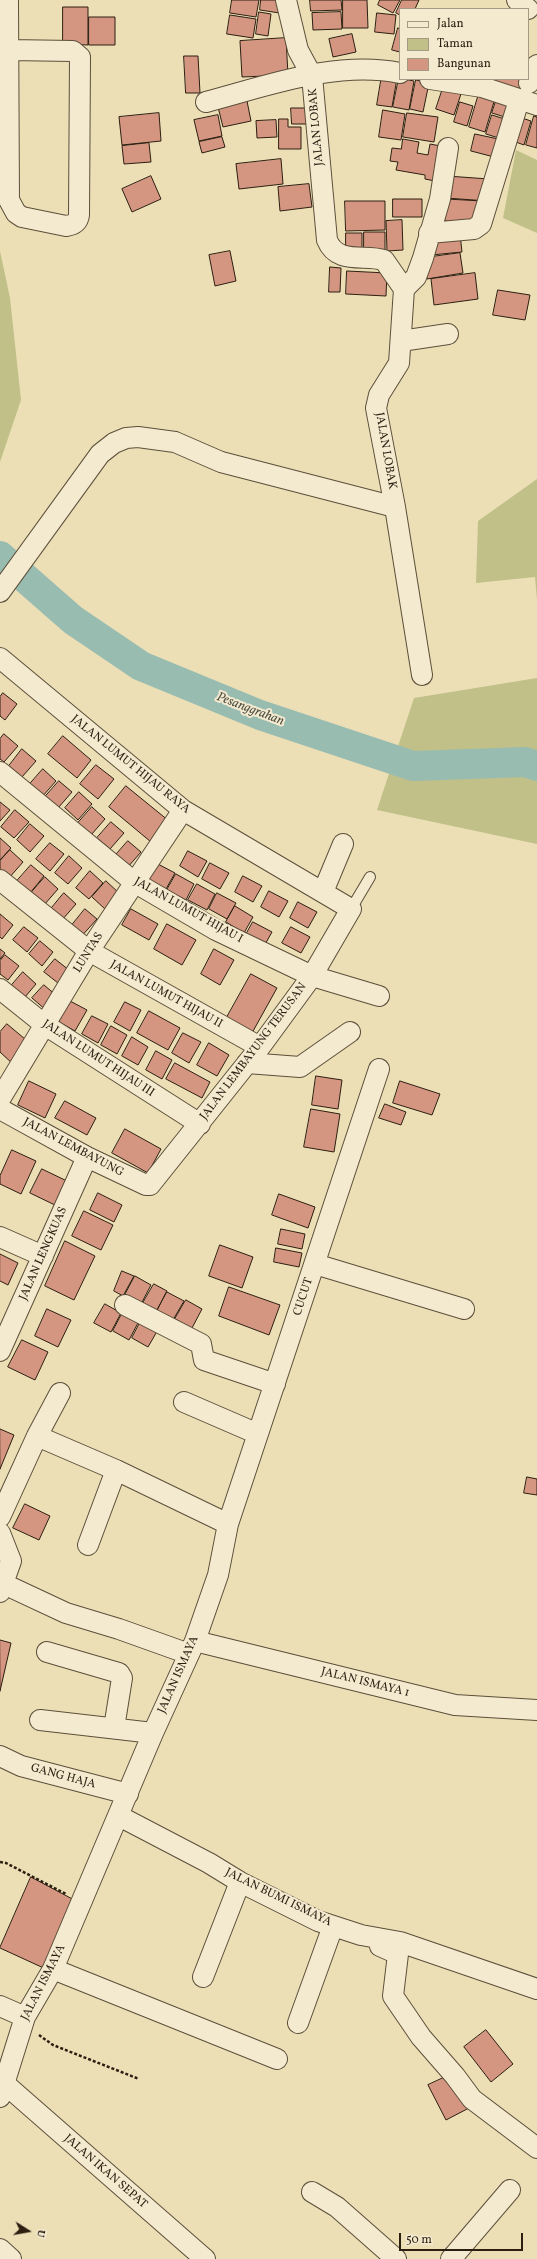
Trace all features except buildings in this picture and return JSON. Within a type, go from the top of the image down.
[{"type":"street","points":[[8,0],[9,200],[16,213],[22,217],[66,226],[72,225],[78,220],[79,215],[80,57],[73,52],[9,50]]},
{"type":"street","name":"JALAN LOBAK","points":[[286,0],[298,50],[312,76],[327,240],[330,249],[337,254],[347,257],[384,260],[404,289],[399,364],[379,395],[376,408],[395,506],[422,675]]},
{"type":"street","points":[[517,0],[527,8]]},
{"type":"street","points":[[529,83],[537,65]]},
{"type":"street","points":[[206,102],[312,76],[347,70],[372,70],[399,73]]},
{"type":"street","points":[[429,233],[474,229],[482,224],[528,102],[482,87],[436,80]]},
{"type":"street","points":[[404,289],[416,277],[440,199],[448,148]]},
{"type":"street","points":[[401,341],[448,334]]},
{"type":"street","points":[[3,588],[100,454],[114,443],[126,438],[138,437],[175,442],[221,462],[395,506]]},
{"type":"street","name":"JALAN LUMUT HIJAU RAYA","points":[[0,658],[183,810],[352,909]]},
{"type":"street","name":"JALAN LUMUT HIJAU I","points":[[0,772],[134,882],[216,930],[312,976],[379,996]]},
{"type":"street","name":"LUNTAS","points":[[0,1099],[89,951],[183,810]]},
{"type":"street","points":[[323,892],[343,844]]},
{"type":"street","name":"JALAN LUMUT HIJAU II","points":[[0,880],[89,951],[260,1047]]},
{"type":"street","name":"JALAN LEMBAYUNG TERUSAN","points":[[146,1185],[153,1182],[260,1047],[312,976],[352,909]]},
{"type":"street","name":"JALAN LUMUT HIJAU III","points":[[0,989],[45,1025],[200,1124]]},
{"type":"street","points":[[247,1063],[300,1066],[308,1063],[350,1032]]},
{"type":"street","name":"CUCUT","points":[[228,1524],[379,1069]]},
{"type":"street","name":"JALAN LEMBAYUNG","points":[[0,1109],[87,1157],[146,1185]]},
{"type":"street","name":"JALAN LENGKUAS","points":[[2,1342],[43,1256],[87,1157]]},
{"type":"street","points":[[0,1237],[43,1256]]},
{"type":"street","points":[[315,1264],[464,1309]]},
{"type":"street","points":[[125,1304],[201,1344],[204,1360],[275,1384]]},
{"type":"street","points":[[0,1517],[37,1436],[60,1393]]},
{"type":"street","points":[[184,1402],[258,1434]]},
{"type":"street","points":[[37,1436],[116,1470],[228,1524]]},
{"type":"street","points":[[88,1546],[116,1470]]},
{"type":"street","name":"JALAN ISMAYA","points":[[2,2088],[12,2011],[53,1970],[153,1734],[192,1647],[218,1575],[228,1524]]},
{"type":"street","points":[[0,1533],[11,1561],[2,1588]]},
{"type":"street","name":"JALAN ISMAYA 1","points":[[2,1588],[66,1613],[119,1629],[192,1647],[455,1705],[537,1710]]},
{"type":"street","points":[[48,1652],[119,1673],[122,1678],[114,1728]]},
{"type":"street","points":[[40,1720],[85,1727],[114,1728],[153,1734]]},
{"type":"street","name":"GANG HAJA","points":[[0,1756],[21,1766],[128,1794]]},
{"type":"street","name":"JALAN BUMI ISMAYA","points":[[119,1816],[209,1863],[240,1882],[333,1926],[378,1938],[400,1942],[537,1989]]},
{"type":"street","points":[[203,1977],[240,1882]]},
{"type":"street","points":[[298,2023],[333,1926]]},
{"type":"street","points":[[378,1938],[380,1946],[398,1954],[393,1996],[421,2037],[455,2076],[472,2099],[537,2148]]},
{"type":"street","points":[[53,1970],[277,2059]]},
{"type":"street","name":"JALAN IKAN SEPAT","points":[[2,2088],[205,2259]]},
{"type":"street","points":[[451,2259],[510,2190]]},
{"type":"street","points":[[312,2192],[337,2207],[396,2259]]},
{"type":"street","points":[[0,2249],[12,2259]]},
{"type":"lane","points":[[352,909],[370,877]]},
{"type":"path","points":[[0,1862],[6,1863],[82,1903]]},
{"type":"path","points":[[12,2011],[35,2032],[54,2045],[139,2079]]},
{"type":"green space","points":[[516,150],[537,160],[537,233],[503,218]]},
{"type":"green space","points":[[0,251],[10,298],[21,400],[0,462]]},
{"type":"green space","points":[[537,479],[537,600],[535,577],[476,583],[478,521]]},
{"type":"green space","points":[[537,678],[537,844],[377,810],[414,698]]},
{"type":"waterway","name":"Pesanggrahan","points":[[0,556],[73,620],[141,666],[260,715],[413,766],[525,762],[537,766]]}]
